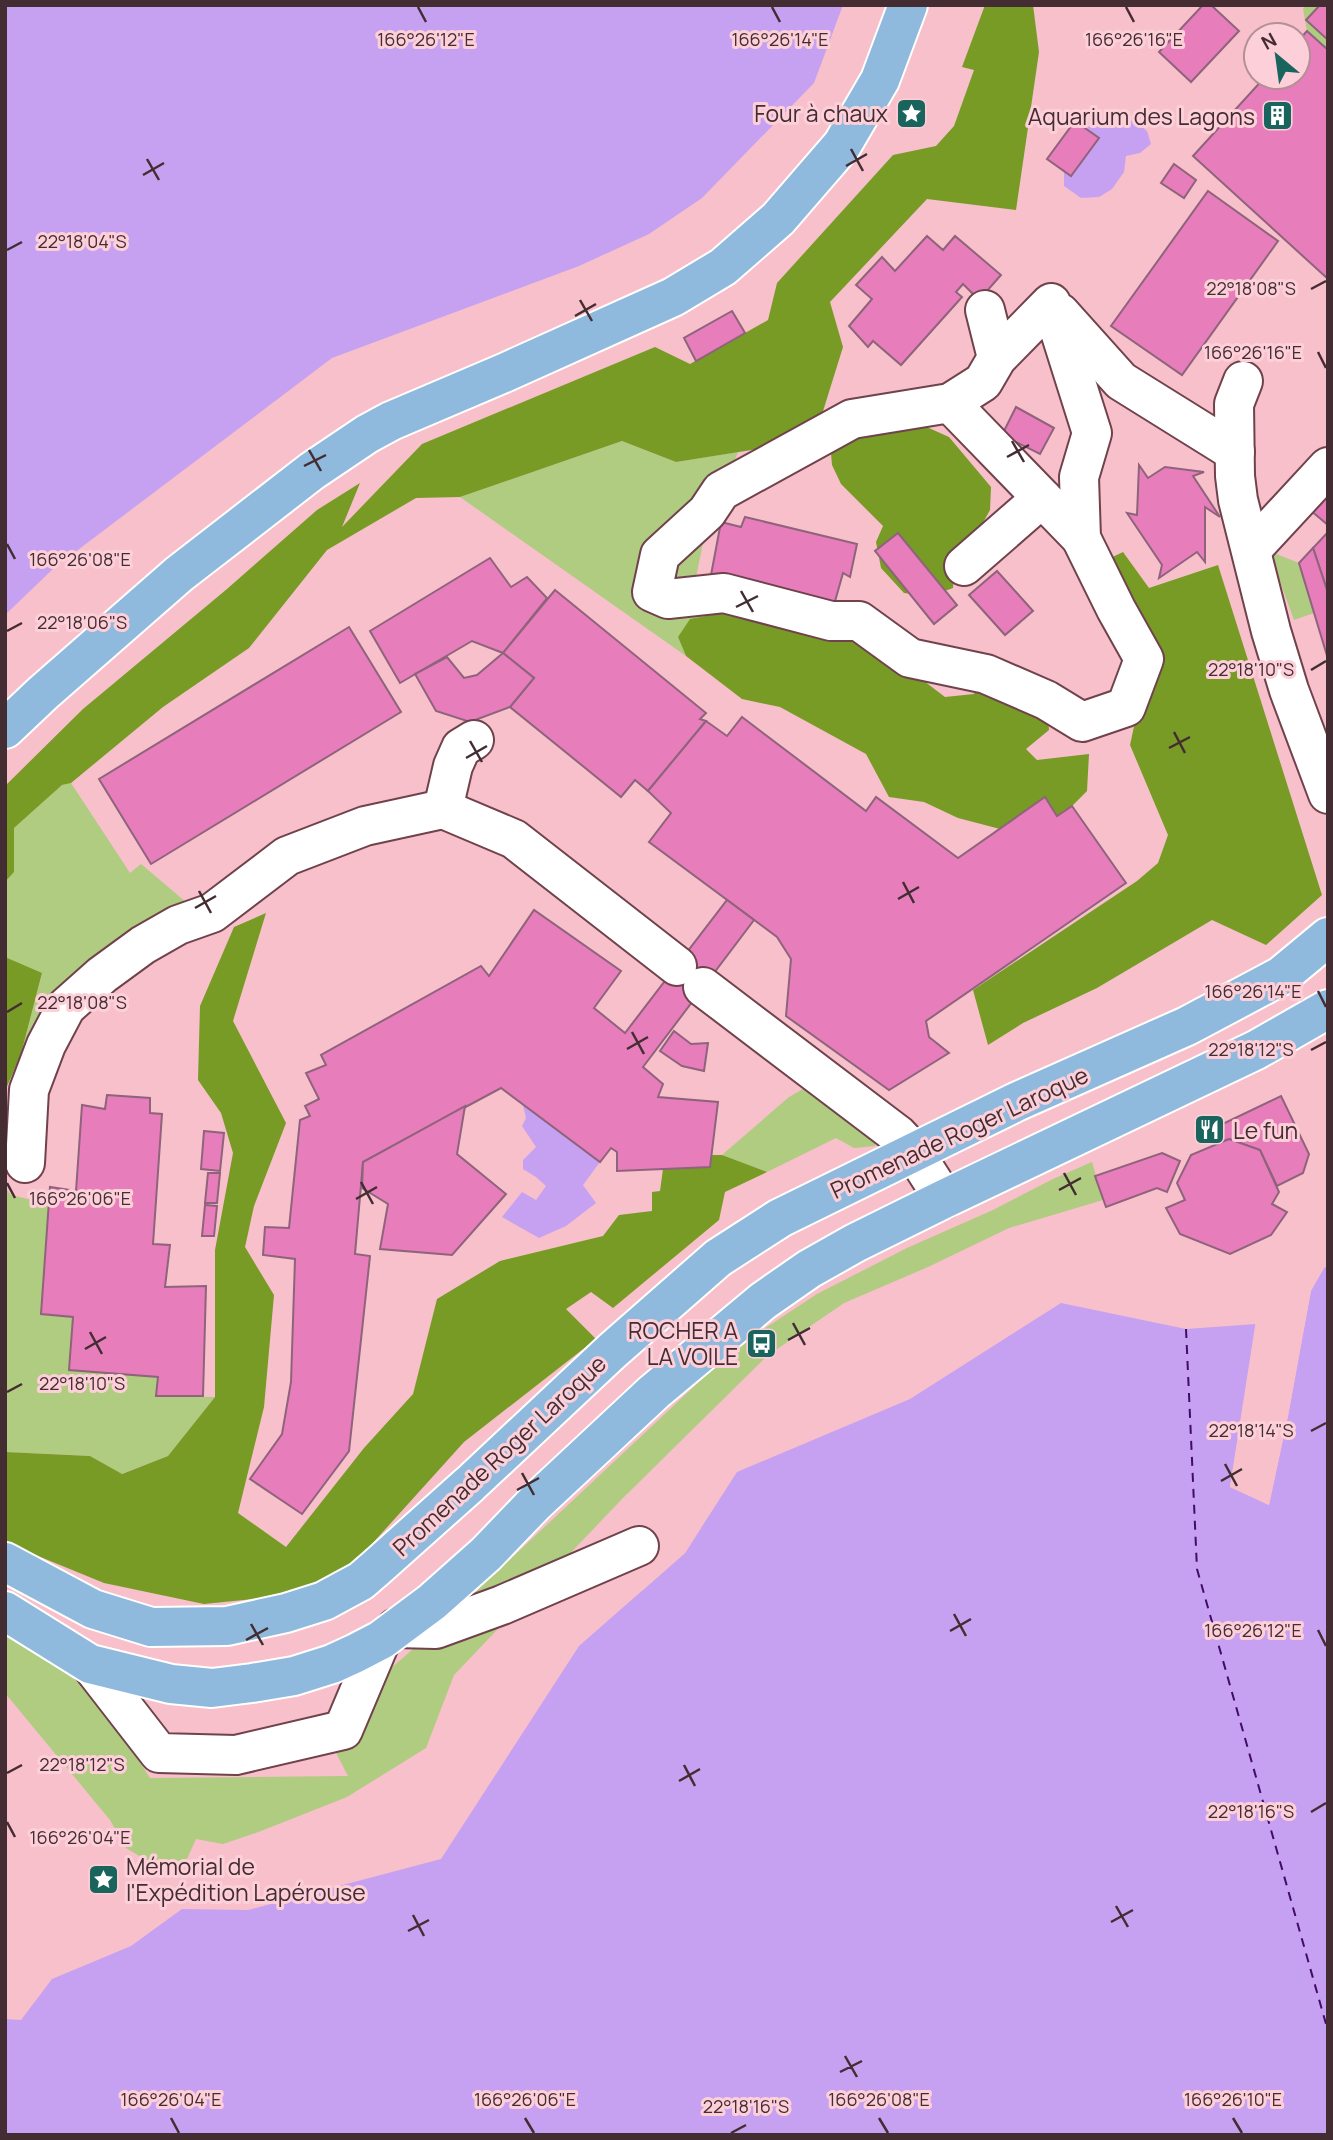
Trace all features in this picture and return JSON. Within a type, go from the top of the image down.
[{"type":"main road","points":[[5,729],[179,574],[312,471],[367,434],[673,297],[723,267],[778,219],[842,145],[880,80],[908,5]]},
{"type":"main road","name":"Promenade Roger Laroque","points":[[5,1562],[93,1609],[151,1627],[227,1626],[286,1614],[324,1601],[361,1581],[470,1484],[612,1351],[719,1258],[780,1218],[1016,1102],[1187,1026],[1281,976],[1328,937]]},
{"type":"main road","points":[[5,1611],[90,1664],[171,1684],[212,1688],[294,1676],[332,1664],[389,1634],[432,1602],[486,1554],[535,1503],[654,1392],[763,1301],[810,1269],[855,1243],[944,1199],[1256,1050],[1328,1009]]},
{"type":"main road","points":[[90,1664],[151,1627]]},
{"type":"lane","points":[[950,402],[1081,538],[1144,659],[1125,708],[1082,722],[1046,700],[986,674],[910,658],[859,621],[831,621],[724,593],[668,599],[652,592],[660,555],[707,512],[721,491],[852,419],[950,402],[983,382],[997,358],[1051,303]]},
{"type":"lane","points":[[1051,303],[1121,381],[1235,452]]},
{"type":"lane","points":[[1051,303],[1092,433],[1079,477],[1081,538]]},
{"type":"lane","points":[[985,310],[997,358]]},
{"type":"lane","points":[[1243,381],[1234,404],[1238,500],[1289,690],[1328,794]]},
{"type":"lane","points":[[1252,549],[1328,467]]},
{"type":"lane","points":[[964,566],[1042,498]]},
{"type":"lane","points":[[443,808],[453,766],[461,748],[474,740]]},
{"type":"lane","points":[[25,1163],[29,1090],[46,1045],[66,1007],[102,975],[143,945],[178,925],[212,913],[287,856],[365,826],[443,808],[514,839],[898,1135],[914,1152],[944,1199]]},
{"type":"lane","points":[[90,1664],[159,1753],[236,1755],[343,1730],[389,1634],[436,1629],[502,1605],[639,1546]]},
{"type":"green space","points":[[985,5],[1033,5],[1039,52],[1016,210],[927,199],[830,302],[843,347],[814,440],[676,462],[622,441],[460,497],[416,498],[327,550],[249,648],[163,707],[71,783],[62,785],[14,828],[14,872],[5,882],[5,786],[83,709],[317,510],[360,483],[342,527],[422,444],[655,347],[690,364],[768,320],[777,283],[893,155],[936,146],[954,126],[974,70],[962,67]]},
{"type":"green space","points":[[1306,5],[1328,5],[1328,50],[1312,36],[1312,21],[1305,21],[1303,9]]},
{"type":"green space","points":[[920,424],[949,437],[991,487],[990,510],[954,575],[953,588],[931,596],[904,593],[881,568],[876,542],[883,526],[841,484],[832,465],[830,442]]},
{"type":"green space","points":[[622,441],[676,462],[738,452],[703,543],[695,582],[749,608],[678,637],[686,656],[460,497]]},
{"type":"green space","points":[[1269,551],[1299,563],[1314,613],[1294,620]]},
{"type":"green space","points":[[1123,552],[1149,588],[1218,565],[1322,895],[1266,945],[1212,920],[1097,988],[1023,1023],[988,1045],[973,990],[1137,881],[1158,863],[1168,835],[1130,745],[1150,652],[1100,563]]},
{"type":"green space","points":[[749,608],[862,634],[945,697],[974,694],[980,678],[1047,706],[1049,730],[1026,749],[1037,760],[1089,754],[1087,791],[1057,816],[1044,798],[1000,829],[958,818],[924,802],[889,797],[866,754],[780,707],[742,699],[686,656],[678,637],[690,619]]},
{"type":"green space","points":[[71,783],[130,873],[141,864],[187,903],[60,1002],[21,1054],[42,974],[5,957],[5,882],[14,872],[14,828],[62,785]]},
{"type":"green space","points":[[266,913],[233,1021],[286,1123],[254,1206],[245,1247],[274,1295],[264,1407],[238,1513],[286,1547],[364,1448],[413,1394],[437,1299],[500,1261],[603,1236],[619,1215],[652,1211],[652,1192],[660,1191],[663,1169],[709,1167],[712,1155],[722,1155],[767,1172],[725,1192],[719,1220],[613,1308],[591,1292],[566,1309],[596,1339],[464,1442],[353,1565],[292,1595],[204,1604],[104,1583],[5,1540],[5,1452],[90,1456],[122,1474],[168,1456],[215,1397],[215,1250],[233,1153],[221,1113],[198,1080],[200,1006],[234,927]]},
{"type":"green space","points":[[5,957],[42,973],[21,1054],[5,1091]]},
{"type":"green space","points":[[817,1081],[875,1129],[875,1146],[854,1148],[836,1138],[767,1172],[722,1155],[789,1097]]},
{"type":"green space","points":[[1092,1162],[1103,1200],[1009,1228],[844,1303],[767,1356],[622,1499],[454,1675],[426,1748],[347,1797],[223,1844],[196,1839],[182,1870],[146,1860],[126,1848],[110,1820],[5,1693],[5,1633],[95,1693],[150,1778],[348,1776],[332,1745],[389,1670],[735,1348],[817,1294],[907,1248]]},
{"type":"green space","points":[[5,1188],[11,1195],[49,1204],[73,1317],[70,1370],[158,1377],[157,1396],[215,1397],[168,1456],[121,1474],[90,1456],[5,1452]]},
{"type":"shaded area","points":[[5,5],[843,5],[814,83],[702,198],[649,234],[579,266],[332,358],[54,568],[5,615]]},
{"type":"shaded area","points":[[1133,120],[1147,131],[1151,144],[1140,153],[1126,156],[1124,172],[1112,189],[1099,197],[1081,198],[1064,186],[1064,170],[1072,176],[1099,139],[1084,128],[1100,123],[1112,128]]},
{"type":"shaded area","points":[[523,1105],[600,1162],[583,1185],[596,1203],[566,1226],[539,1238],[502,1217],[522,1192],[536,1200],[546,1186],[523,1169],[523,1160],[536,1147],[522,1126],[526,1118]]},
{"type":"shaded area","points":[[1328,1266],[1328,2135],[5,2135],[5,2019],[21,2020],[52,1979],[131,1946],[182,1909],[248,1910],[441,1859],[579,1646],[685,1553],[737,1472],[910,1399],[1061,1303],[1186,1329],[1256,1324],[1230,1487],[1269,1505],[1311,1290],[1324,1268]]},
{"type":"pier","points":[[1322,1265],[1324,1268],[1311,1291],[1269,1505],[1230,1487],[1256,1320],[1260,1324],[1234,1485],[1266,1500],[1308,1290]]},
{"type":"pier","points":[[702,1526],[685,1553],[643,1590],[633,1593],[682,1551],[696,1530]]},
{"type":"building","points":[[1203,5],[1211,5],[1239,31],[1191,82],[1159,52]]},
{"type":"building","points":[[1320,5],[1328,5],[1328,40],[1312,25],[1312,21],[1306,20]]},
{"type":"building","name":"Aquarium des Lagons","points":[[1312,36],[1328,50],[1328,279],[1193,156],[1252,91],[1312,91]]},
{"type":"building","points":[[1075,121],[1099,138],[1071,176],[1047,159]]},
{"type":"building","points":[[1174,164],[1196,180],[1184,198],[1161,183]]},
{"type":"building","points":[[1208,191],[1278,241],[1182,375],[1111,326]]},
{"type":"building","points":[[927,236],[943,250],[955,236],[1001,275],[979,300],[963,284],[956,292],[962,297],[901,365],[873,341],[868,347],[849,326],[872,299],[856,285],[882,257],[895,271]]},
{"type":"building","points":[[732,311],[745,333],[696,361],[684,338]]},
{"type":"building","points":[[1016,407],[1054,428],[1040,454],[1002,435]]},
{"type":"building","points":[[1139,465],[1148,478],[1165,467],[1204,472],[1193,476],[1220,517],[1205,507],[1205,562],[1197,552],[1159,578],[1162,565],[1127,513],[1137,515]]},
{"type":"building","points":[[1328,490],[1328,525],[1310,510]]},
{"type":"building","points":[[745,517],[857,544],[850,577],[843,573],[832,612],[711,575],[721,522],[741,527]]},
{"type":"building","points":[[1328,532],[1328,593],[1313,548]]},
{"type":"building","points":[[898,533],[957,605],[934,624],[875,551]]},
{"type":"building","points":[[1313,548],[1328,593],[1328,659],[1299,563]]},
{"type":"building","points":[[490,558],[511,587],[527,577],[547,598],[503,653],[472,641],[400,683],[370,631]]},
{"type":"building","points":[[997,571],[1033,611],[1005,635],[969,595]]},
{"type":"building","points":[[555,590],[706,713],[700,719],[706,721],[648,791],[635,780],[621,797],[510,707],[534,678],[503,653]]},
{"type":"building","points":[[349,627],[401,712],[151,864],[99,779]]},
{"type":"building","points":[[503,653],[534,678],[510,707],[470,722],[436,711],[415,674],[447,657],[464,678],[477,675]]},
{"type":"building","points":[[742,717],[866,811],[876,797],[958,858],[1045,797],[1057,816],[1072,806],[1126,883],[926,1021],[929,1037],[949,1053],[889,1090],[786,1016],[791,959],[777,937],[649,842],[671,813],[648,791],[706,721],[727,736]]},
{"type":"building","points":[[727,900],[754,920],[643,1067],[663,1084],[658,1097],[718,1102],[710,1167],[617,1171],[617,1152],[611,1148],[600,1162],[501,1088],[363,1162],[355,1254],[370,1256],[349,1451],[302,1514],[250,1479],[282,1434],[291,1382],[295,1259],[263,1255],[265,1227],[289,1228],[300,1120],[310,1116],[305,1106],[319,1099],[306,1073],[326,1065],[321,1055],[481,966],[489,976],[534,910],[621,971],[594,1008],[625,1033]]},
{"type":"building","points":[[674,1031],[691,1044],[708,1043],[704,1071],[682,1066],[660,1051]]},
{"type":"building","points":[[107,1095],[150,1098],[150,1113],[162,1114],[153,1244],[170,1245],[165,1287],[206,1286],[203,1396],[156,1396],[158,1377],[69,1370],[73,1317],[41,1314],[50,1187],[76,1191],[82,1105],[105,1109]]},
{"type":"building","points":[[1281,1096],[1309,1154],[1303,1173],[1277,1186],[1260,1150],[1229,1139],[1217,1144],[1210,1130]]},
{"type":"building","points":[[465,1106],[457,1154],[506,1194],[452,1255],[380,1249],[388,1204],[362,1188],[363,1162]]},
{"type":"building","points":[[204,1131],[224,1133],[220,1171],[201,1169]]},
{"type":"building","points":[[1229,1139],[1260,1150],[1279,1192],[1272,1204],[1287,1212],[1271,1235],[1230,1254],[1180,1234],[1166,1208],[1185,1200],[1177,1183],[1191,1155]]},
{"type":"building","points":[[1162,1153],[1180,1161],[1167,1192],[1157,1188],[1106,1207],[1095,1176]]},
{"type":"building","points":[[208,1173],[220,1173],[217,1203],[205,1203]]},
{"type":"building","points":[[205,1205],[217,1206],[214,1236],[202,1236]]},
{"type":"ferry route","points":[[1186,1329],[1197,1569],[1328,2031]]},
{"type":"place","name":"Four à chaux","points":[[911,113]]},
{"type":"place","name":"Aquarium des Lagons","points":[[1278,116]]},
{"type":"place","name":"Le fun","points":[[1210,1130]]},
{"type":"place","name":"ROCHER A LA VOILE","points":[[761,1343]]},
{"type":"place","name":"Mémorial de l'Expédition Lapérouse","points":[[103,1879]]}]
